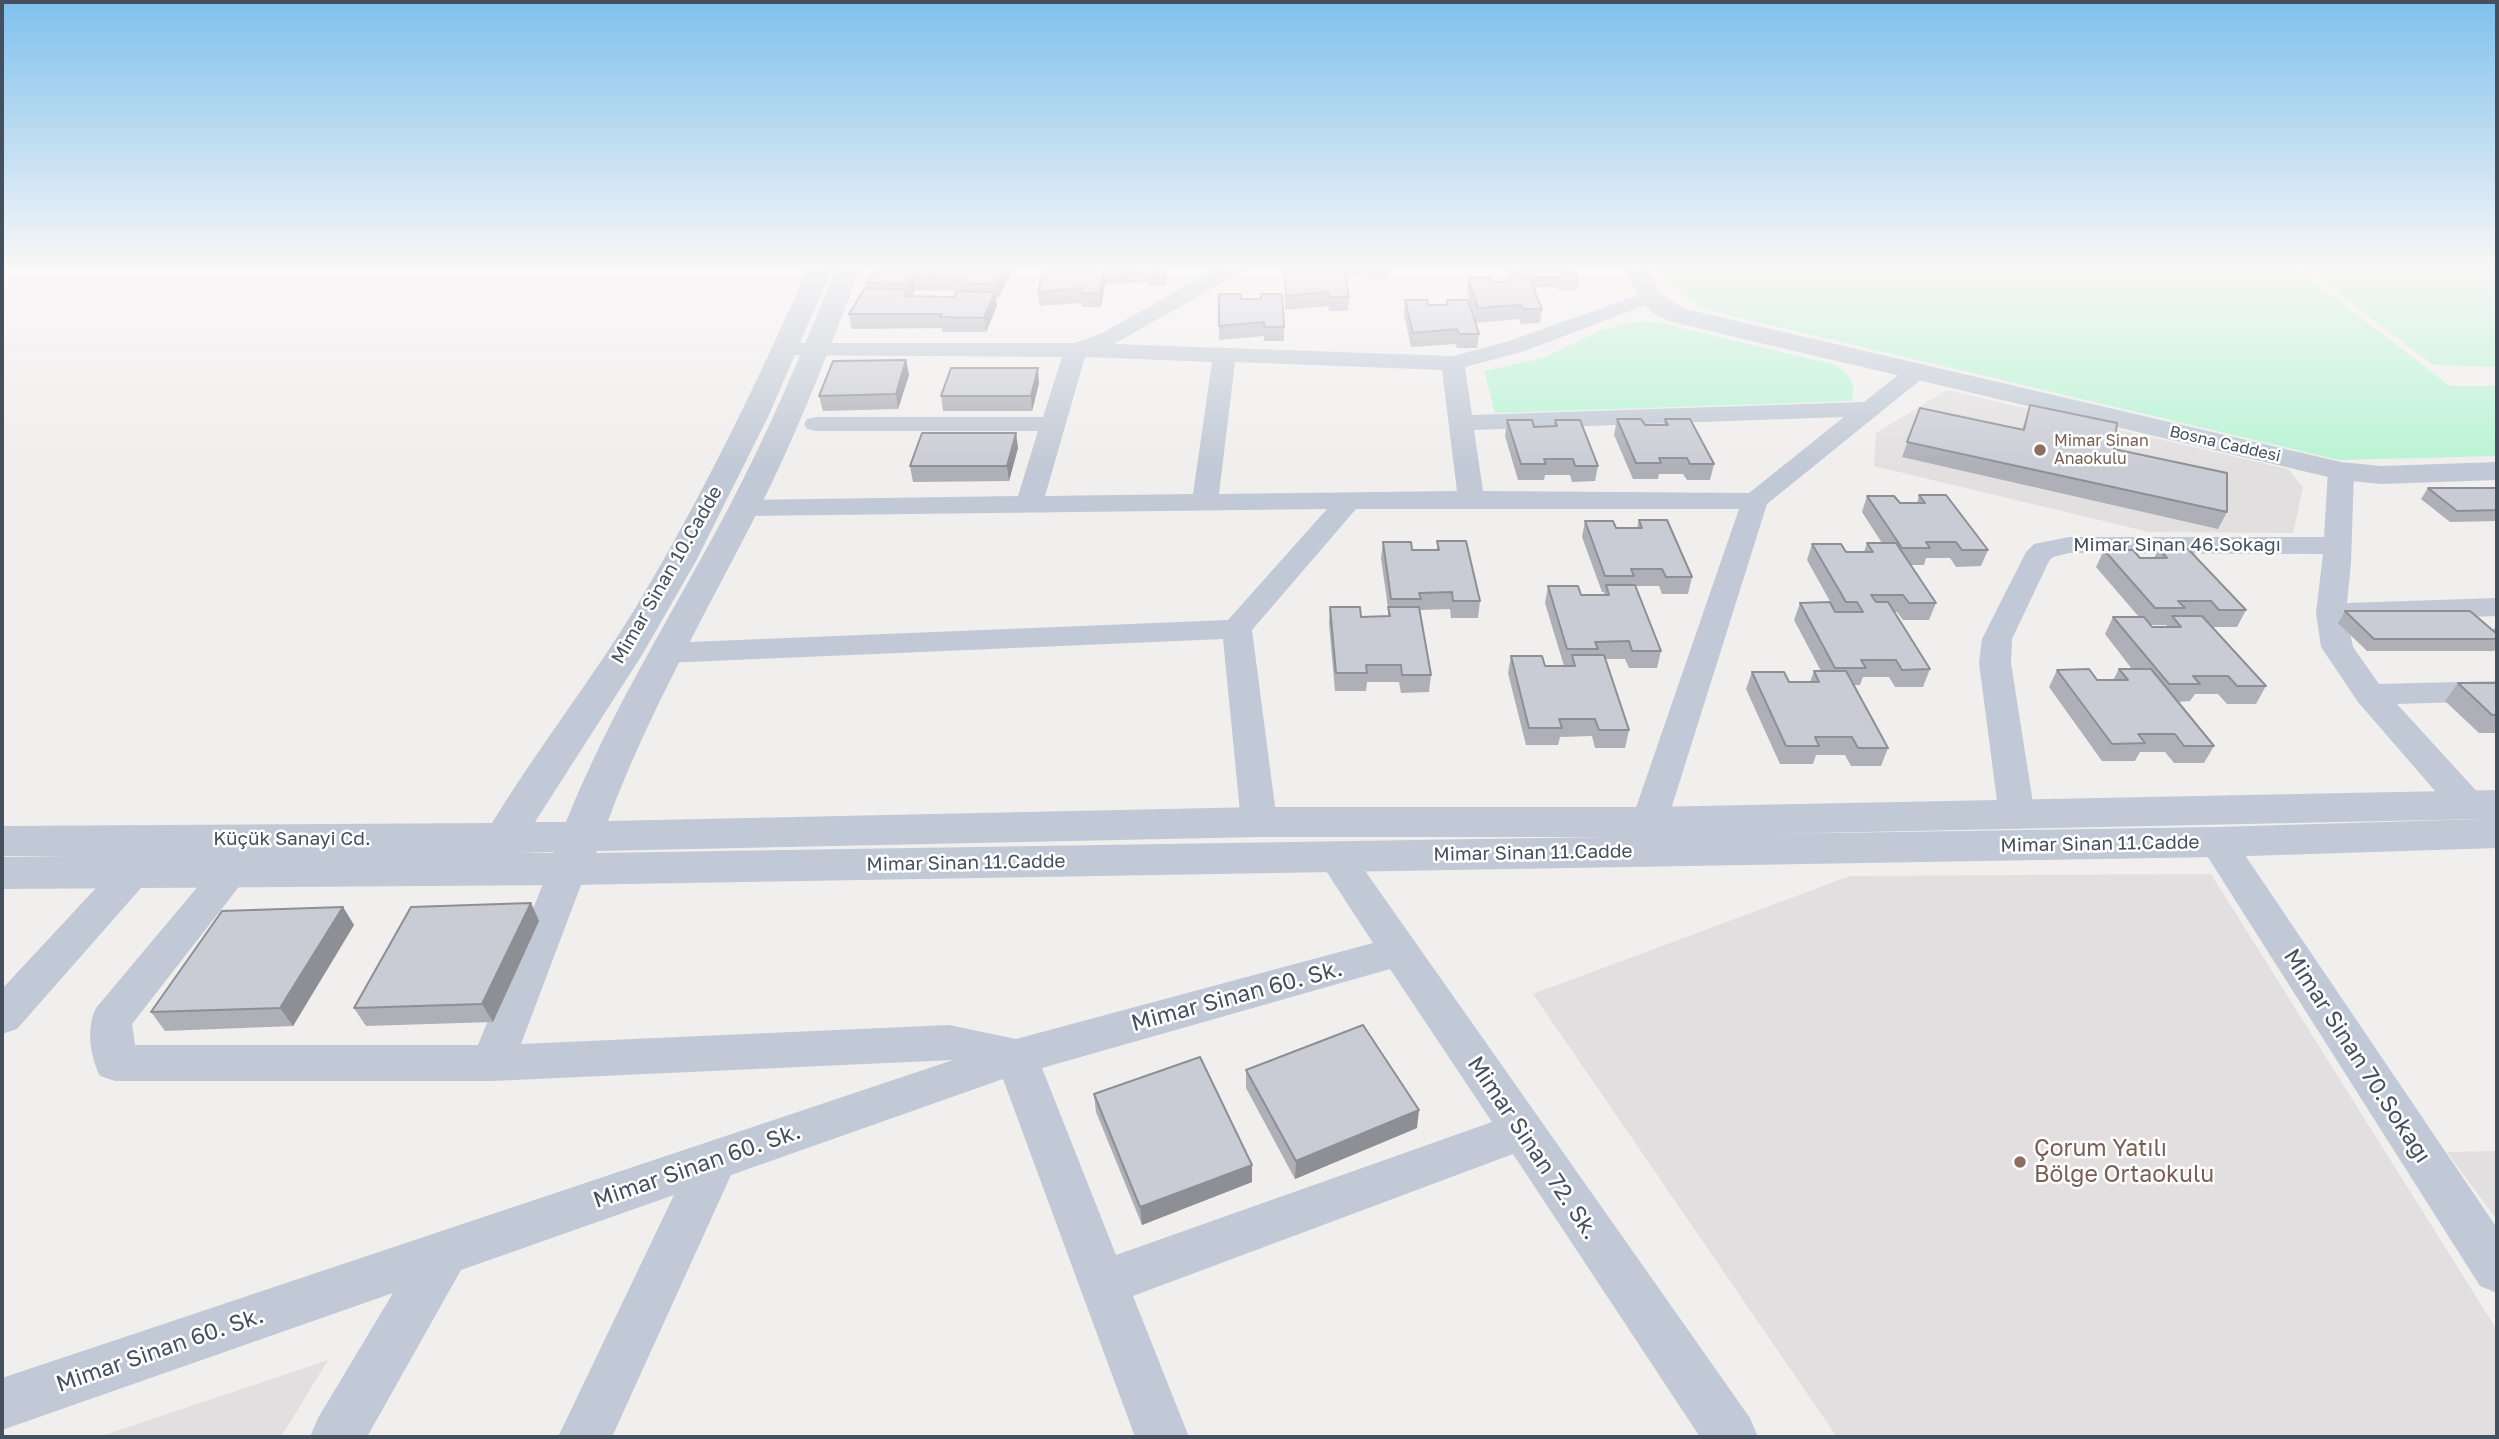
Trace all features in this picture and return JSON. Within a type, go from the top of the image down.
[{"type":"street","name":"Mimar Sinan 10.Cadde","points":[[575,852],[609,765],[665,653],[744,508],[805,333]]},
{"type":"street","name":"Mimar Sinan 10.Cadde","points":[[495,854],[533,788],[631,643],[811,333]]},
{"type":"street","points":[[1076,350],[1118,333]]},
{"type":"street","points":[[802,348],[1076,350],[1453,363],[1517,346],[1552,333]]},
{"type":"street","name":"Bosna Caddesi","points":[[1752,333],[2342,471],[2381,475],[2497,471]]},
{"type":"street","points":[[1028,503],[1076,350]]},
{"type":"street","points":[[1205,502],[1224,355]]},
{"type":"street","points":[[1453,363],[1471,499]]},
{"type":"street","points":[[1648,822],[1755,501],[1916,372]]},
{"type":"street","points":[[1460,423],[1868,409]]},
{"type":"street","points":[[816,424],[1053,424]]},
{"type":"street","points":[[2342,471],[2331,613],[2337,647],[2370,695],[2487,814]]},
{"type":"street","points":[[744,508],[1471,499],[1755,501]]},
{"type":"street","points":[[665,653],[1237,629],[1349,500]]},
{"type":"street","name":"Mimar Sinan 46.Sokağı","points":[[2018,816],[1995,663],[1997,639],[2036,558],[2044,550],[2068,545],[2338,546]]},
{"type":"street","points":[[2331,613],[2497,607]]},
{"type":"street","points":[[1237,629],[1259,822]]},
{"type":"street","points":[[2370,695],[2497,691]]},
{"type":"street","name":"Mimar Sinan 11.Cadde","points":[[575,852],[1259,822],[1648,822],[2018,816],[2487,814]]},
{"type":"street","name":"Mimar Sinan 11.Cadde","points":[[575,852],[1336,857],[2217,842],[2487,814]]},
{"type":"street","name":"Küçük Sanayi Cd.","points":[[2,841],[495,854]]},
{"type":"street","name":"Mimar Sinan 70.Sokağı","points":[[2217,842],[2497,1270]]},
{"type":"street","points":[[492,1063],[575,852]]},
{"type":"street","name":"Küçük Sanayi Cd.","points":[[2,873],[233,870],[495,854],[575,852]]},
{"type":"street","name":"Mimar Sinan 72. Sk.","points":[[1336,857],[1731,1437]]},
{"type":"street","points":[[2,1017],[135,870]]},
{"type":"street","points":[[233,870],[111,1020],[115,1063],[492,1063],[949,1042],[1016,1056],[1162,1437]]},
{"type":"street","name":"Mimar Sinan 60. Sk.","points":[[2,1404],[1016,1056],[1399,951]]},
{"type":"street","points":[[1103,1283],[1522,1131]]},
{"type":"street","points":[[585,1437],[714,1161]]},
{"type":"street","points":[[337,1437],[444,1253]]},
{"type":"shaded area","name":"Mimar Sinan Anaokulu","points":[[1947,390],[2288,469],[2303,487],[2293,533],[2149,532],[1874,466],[1876,433]]},
{"type":"shaded area","name":"Çorum Yatılı Bölge Ortaokulu","points":[[2211,874],[2497,1330],[2497,1437],[1837,1437],[1533,994],[1850,876]]},
{"type":"shaded area","points":[[2497,1151],[2497,1220],[2447,1152]]},
{"type":"shaded area","points":[[328,1360],[281,1437],[99,1437]]},
{"type":"green space","points":[[1595,333],[1703,333],[1832,364],[1850,379],[1854,389],[1851,401],[1495,413],[1484,371],[1543,358]]},
{"type":"green space","points":[[1804,333],[2381,333],[2450,386],[2497,386],[2497,456],[2339,460]]},
{"type":"green space","points":[[2391,333],[2497,333],[2497,367],[2433,365]]},
{"type":"building","points":[[906,360],[896,394],[819,396],[833,361]]},
{"type":"building","points":[[951,368],[1038,368],[1031,396],[941,396]]},
{"type":"building","points":[[2030,405],[2117,423],[2114,449],[2227,473],[2227,512],[1907,442],[1920,408],[2024,430]]},
{"type":"building","points":[[1617,419],[1641,419],[1645,425],[1668,425],[1665,419],[1690,419],[1714,464],[1690,464],[1687,458],[1659,458],[1661,463],[1636,463]]},
{"type":"building","points":[[1507,420],[1532,420],[1534,427],[1557,426],[1555,420],[1580,420],[1598,466],[1575,466],[1573,459],[1544,459],[1546,464],[1521,464]]},
{"type":"building","points":[[922,433],[1016,433],[1007,466],[910,466]]},
{"type":"building","points":[[2428,488],[2497,488],[2497,510],[2457,511]]},
{"type":"building","points":[[1919,495],[1946,495],[1988,550],[1962,550],[1956,542],[1926,542],[1930,548],[1902,548],[1867,496],[1894,496],[1900,503],[1925,503]]},
{"type":"building","points":[[1639,520],[1667,520],[1692,577],[1666,577],[1662,569],[1631,569],[1634,576],[1605,576],[1585,521],[1613,521],[1616,528],[1642,528]]},
{"type":"building","points":[[1437,541],[1466,541],[1480,601],[1453,601],[1452,592],[1419,593],[1421,599],[1391,599],[1383,542],[1411,542],[1412,550],[1439,550]]},
{"type":"building","points":[[1867,543],[1896,543],[1936,603],[1909,603],[1903,595],[1871,595],[1876,602],[1888,602],[1930,669],[1902,670],[1896,660],[1861,660],[1866,668],[1835,668],[1800,603],[1830,602],[1835,612],[1863,612],[1857,602],[1846,602],[1812,544],[1841,544],[1846,552],[1873,552]]},
{"type":"building","points":[[2159,549],[2188,549],[2246,610],[2219,610],[2211,601],[2178,601],[2185,608],[2155,608],[2104,550],[2133,550],[2140,558],[2167,558]]},
{"type":"building","points":[[1606,585],[1635,585],[1661,651],[1632,651],[1629,641],[1595,642],[1598,649],[1567,649],[1548,586],[1578,586],[1581,595],[1609,595]]},
{"type":"building","points":[[1330,607],[1360,607],[1361,617],[1390,616],[1388,607],[1419,607],[1431,675],[1402,675],[1401,665],[1366,665],[1367,673],[1336,673]]},
{"type":"building","points":[[2345,611],[2470,611],[2497,634],[2497,639],[2374,639]]},
{"type":"building","points":[[2172,616],[2202,616],[2266,686],[2237,686],[2228,676],[2193,676],[2200,684],[2169,684],[2113,617],[2144,617],[2152,627],[2181,627]]},
{"type":"building","points":[[1572,655],[1604,655],[1629,730],[1599,730],[1595,719],[1559,719],[1562,728],[1529,728],[1511,656],[1542,656],[1545,666],[1575,666]]},
{"type":"building","points":[[2089,669],[2097,680],[2128,680],[2119,669],[2151,669],[2214,746],[2184,746],[2175,734],[2138,734],[2145,743],[2112,744],[2057,670]]},
{"type":"building","points":[[1814,671],[1846,671],[1888,748],[1858,748],[1852,737],[1815,737],[1819,746],[1786,746],[1752,672],[1784,672],[1789,682],[1819,682]]},
{"type":"building","points":[[2458,683],[2497,683],[2497,715],[2492,715]]},
{"type":"building","points":[[531,903],[482,1004],[354,1008],[411,907]]},
{"type":"building","points":[[343,907],[280,1008],[151,1012],[222,911]]},
{"type":"building","points":[[1363,1025],[1419,1110],[1296,1161],[1246,1070]]},
{"type":"building","points":[[1200,1057],[1252,1165],[1140,1207],[1094,1094]]},
{"type":"place","name":"Mimar Sinan Anaokulu","points":[[2040,450]]},
{"type":"place","name":"Çorum Yatılı Bölge Ortaokulu","points":[[2020,1162]]}]
